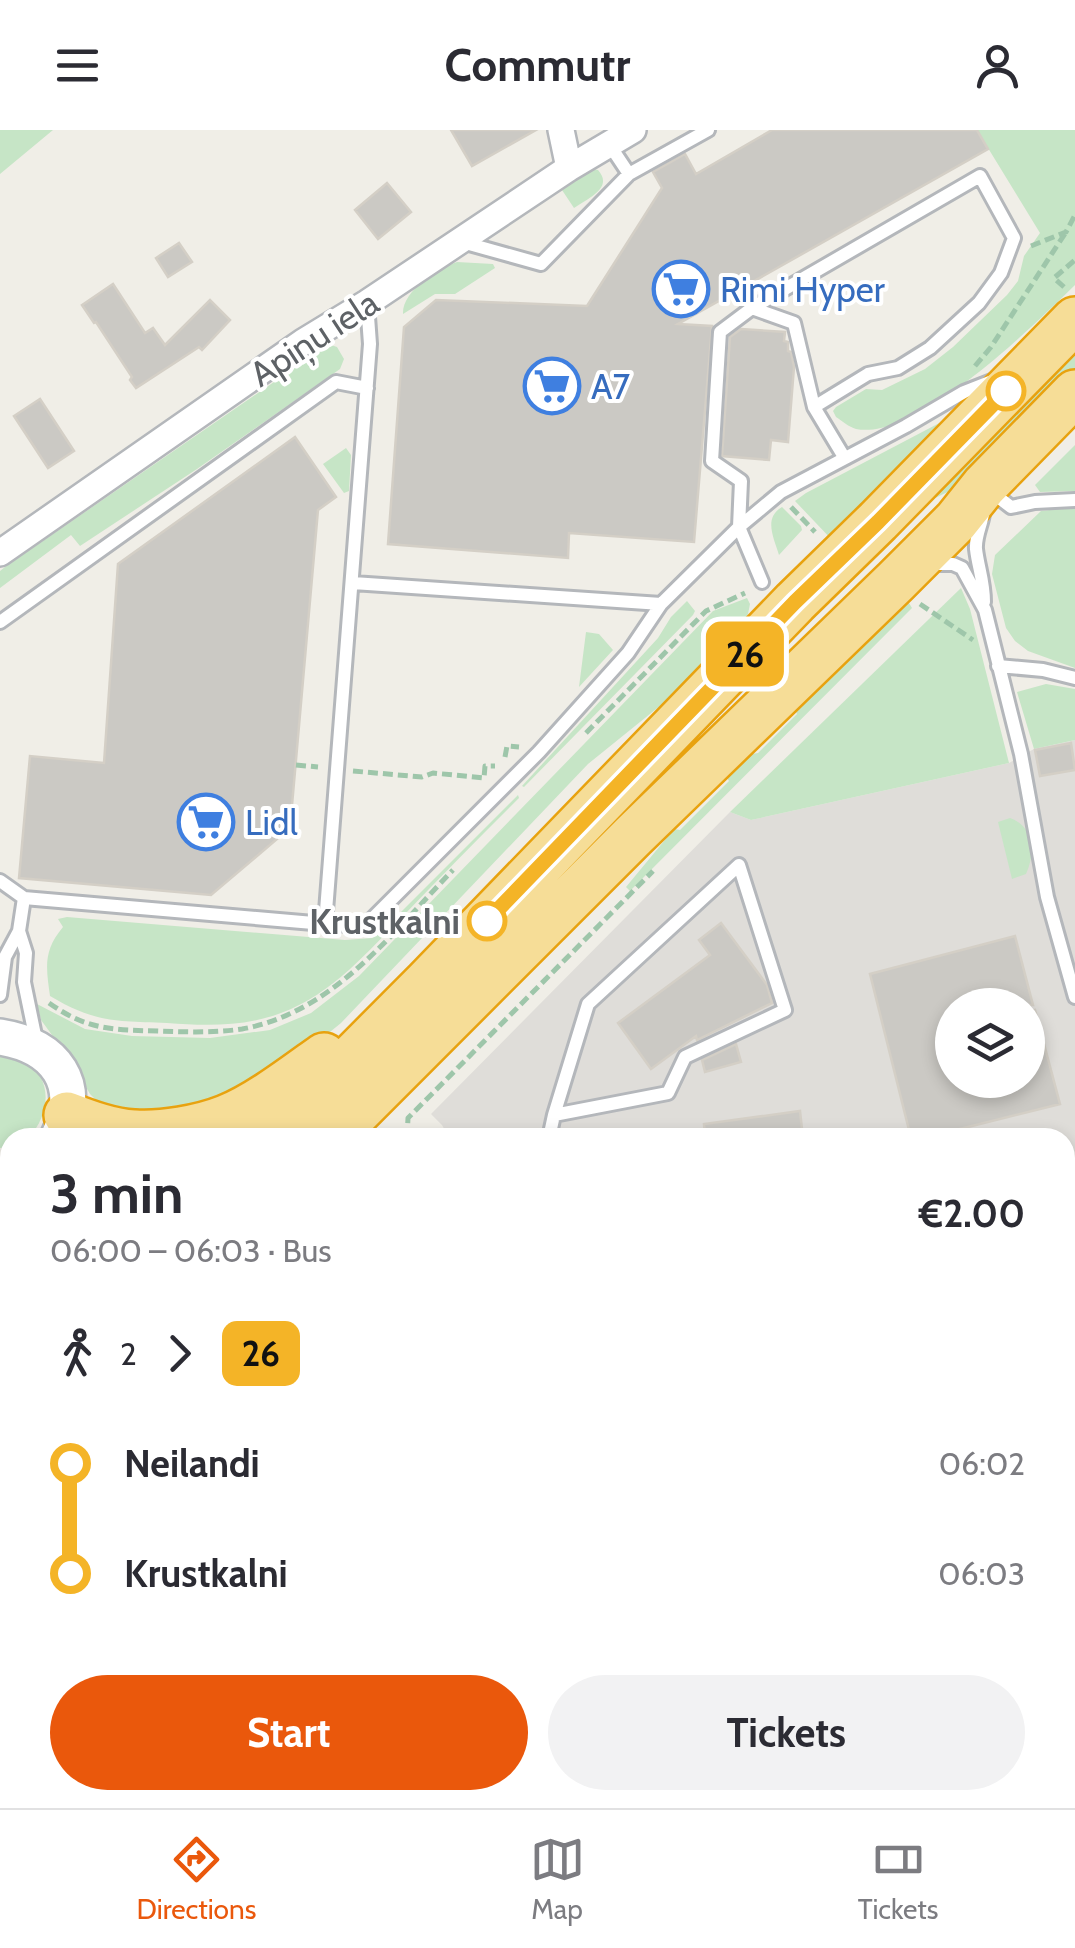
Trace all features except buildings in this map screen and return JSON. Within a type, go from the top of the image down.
[{"type":"highway","points":[[282,1128],[1075,320]]},
{"type":"highway","points":[[341,1128],[838,638],[909,594],[956,520],[984,486],[1075,393]]},
{"type":"highway","points":[[190,1128],[226,1118],[278,1088],[428,982]]},
{"type":"highway","points":[[62,1126],[91,1124],[111,1128]]},
{"type":"main road","points":[[0,1037],[38,1048],[54,1062],[69,1100],[62,1126]]},
{"type":"street","points":[[560,130],[569,168]]},
{"type":"street","name":"Apiņu iela","points":[[0,553],[303,342],[633,130]]},
{"type":"lane","points":[[459,242],[542,264],[629,174],[708,130]]},
{"type":"lane","points":[[609,144],[629,174]]},
{"type":"lane","points":[[762,582],[739,527],[742,481],[712,461],[720,332],[752,308],[980,176],[1014,238],[1002,273],[979,303],[930,348],[898,368],[868,374],[814,407]]},
{"type":"lane","points":[[326,924],[370,344],[367,303]]},
{"type":"lane","points":[[752,308],[794,323],[814,407],[844,457]]},
{"type":"lane","points":[[0,882],[24,898],[326,924],[369,922],[539,752],[628,653],[661,604],[739,527],[781,492],[844,457],[964,392],[1031,365]]},
{"type":"lane","points":[[0,622],[336,382],[367,388]]},
{"type":"lane","points":[[984,486],[1011,507],[1075,500]]},
{"type":"lane","points":[[984,486],[976,552],[984,580],[985,610],[1021,754],[1047,897],[1075,997]]},
{"type":"lane","points":[[909,594],[925,565],[953,564],[962,568],[985,610]]},
{"type":"lane","points":[[353,583],[661,604]]},
{"type":"lane","points":[[998,666],[1075,678]]},
{"type":"lane","points":[[552,1128],[554,1115],[588,1004],[739,865],[786,1010],[684,1057],[668,1093],[554,1115]]},
{"type":"lane","points":[[0,996],[4,957],[19,931],[24,898]]},
{"type":"lane","points":[[19,931],[26,952],[24,982],[38,1048]]},
{"type":"path","points":[[1010,250],[1039,244],[1066,232],[1075,215]]},
{"type":"path","points":[[1054,278],[1075,260]]},
{"type":"path","points":[[909,594],[975,641],[994,649]]},
{"type":"path","points":[[296,765],[422,777],[434,774],[484,778],[485,766],[505,762],[507,746],[539,752]]},
{"type":"path","points":[[408,1118],[408,1128]]},
{"type":"shaded area","points":[[1075,740],[1075,1128],[444,1128],[431,1114],[730,812],[751,820],[1009,763],[1034,749]]},
{"type":"green space","points":[[0,130],[53,130],[0,174]]},
{"type":"green space","points":[[977,130],[1075,130],[1075,285],[1003,352],[941,400],[881,428],[853,428],[836,417],[836,407],[866,389],[882,390],[925,369],[953,347],[1018,281],[1024,256],[1040,233]]},
{"type":"green space","points":[[592,169],[602,176],[601,187],[574,208],[562,190]]},
{"type":"green space","points":[[457,262],[493,264],[495,268],[455,294],[435,294],[403,314],[414,289]]},
{"type":"green space","points":[[1075,339],[1075,370],[958,487],[904,513]]},
{"type":"green space","points":[[331,345],[337,347],[344,359],[340,369],[80,546],[71,535],[0,588],[0,571],[5,567]]},
{"type":"green space","points":[[966,409],[834,542],[795,501],[806,493]]},
{"type":"green space","points":[[1075,445],[1075,491],[1040,492],[1035,485]]},
{"type":"green space","points":[[346,448],[351,455],[349,491],[344,493],[323,464]]},
{"type":"green space","points":[[782,507],[802,530],[779,555],[771,523]]},
{"type":"green space","points":[[1075,507],[1075,668],[1028,651],[1015,641],[1006,628],[992,574],[995,555],[1041,511]]},
{"type":"green space","points":[[961,588],[970,609],[1009,763],[751,820],[730,812]]},
{"type":"green space","points":[[747,598],[748,614],[738,631],[666,701],[588,764],[341,1023],[298,1058],[250,1086],[158,1122],[102,1106],[90,1094],[41,1020],[37,1004],[85,1029],[132,1036],[210,1038],[270,1030],[311,1013],[359,976],[713,611]]},
{"type":"green space","points":[[906,598],[912,608],[630,891],[626,887],[674,829],[680,830],[729,781],[725,775],[746,755],[758,753],[797,714],[794,707]]},
{"type":"green space","points":[[687,601],[695,611],[693,615],[522,786],[658,638]]},
{"type":"green space","points":[[586,632],[599,634],[613,650],[579,687]]},
{"type":"green space","points":[[1046,684],[1075,689],[1075,740],[1034,749],[1017,692]]},
{"type":"green space","points":[[518,795],[349,970],[300,1005],[253,1021],[196,1025],[93,1016],[50,996],[49,952],[63,927],[58,919],[67,917],[345,940],[372,938]]},
{"type":"green space","points":[[1010,818],[1024,827],[1032,849],[1026,874],[1012,879],[998,822]]},
{"type":"green space","points":[[0,1054],[24,1060],[34,1068],[46,1097],[36,1128],[0,1128]]},
{"type":"bus line","name":"26","points":[[487,921],[795,602],[1006,391]]},
{"type":"place","name":"Rimi Hyper","points":[[681,289]]},
{"type":"place","name":"A7","points":[[552,386]]},
{"type":"place","name":"Lidl","points":[[206,822]]},
{"type":"place","name":"Krustkalni","points":[[487,921]]}]
